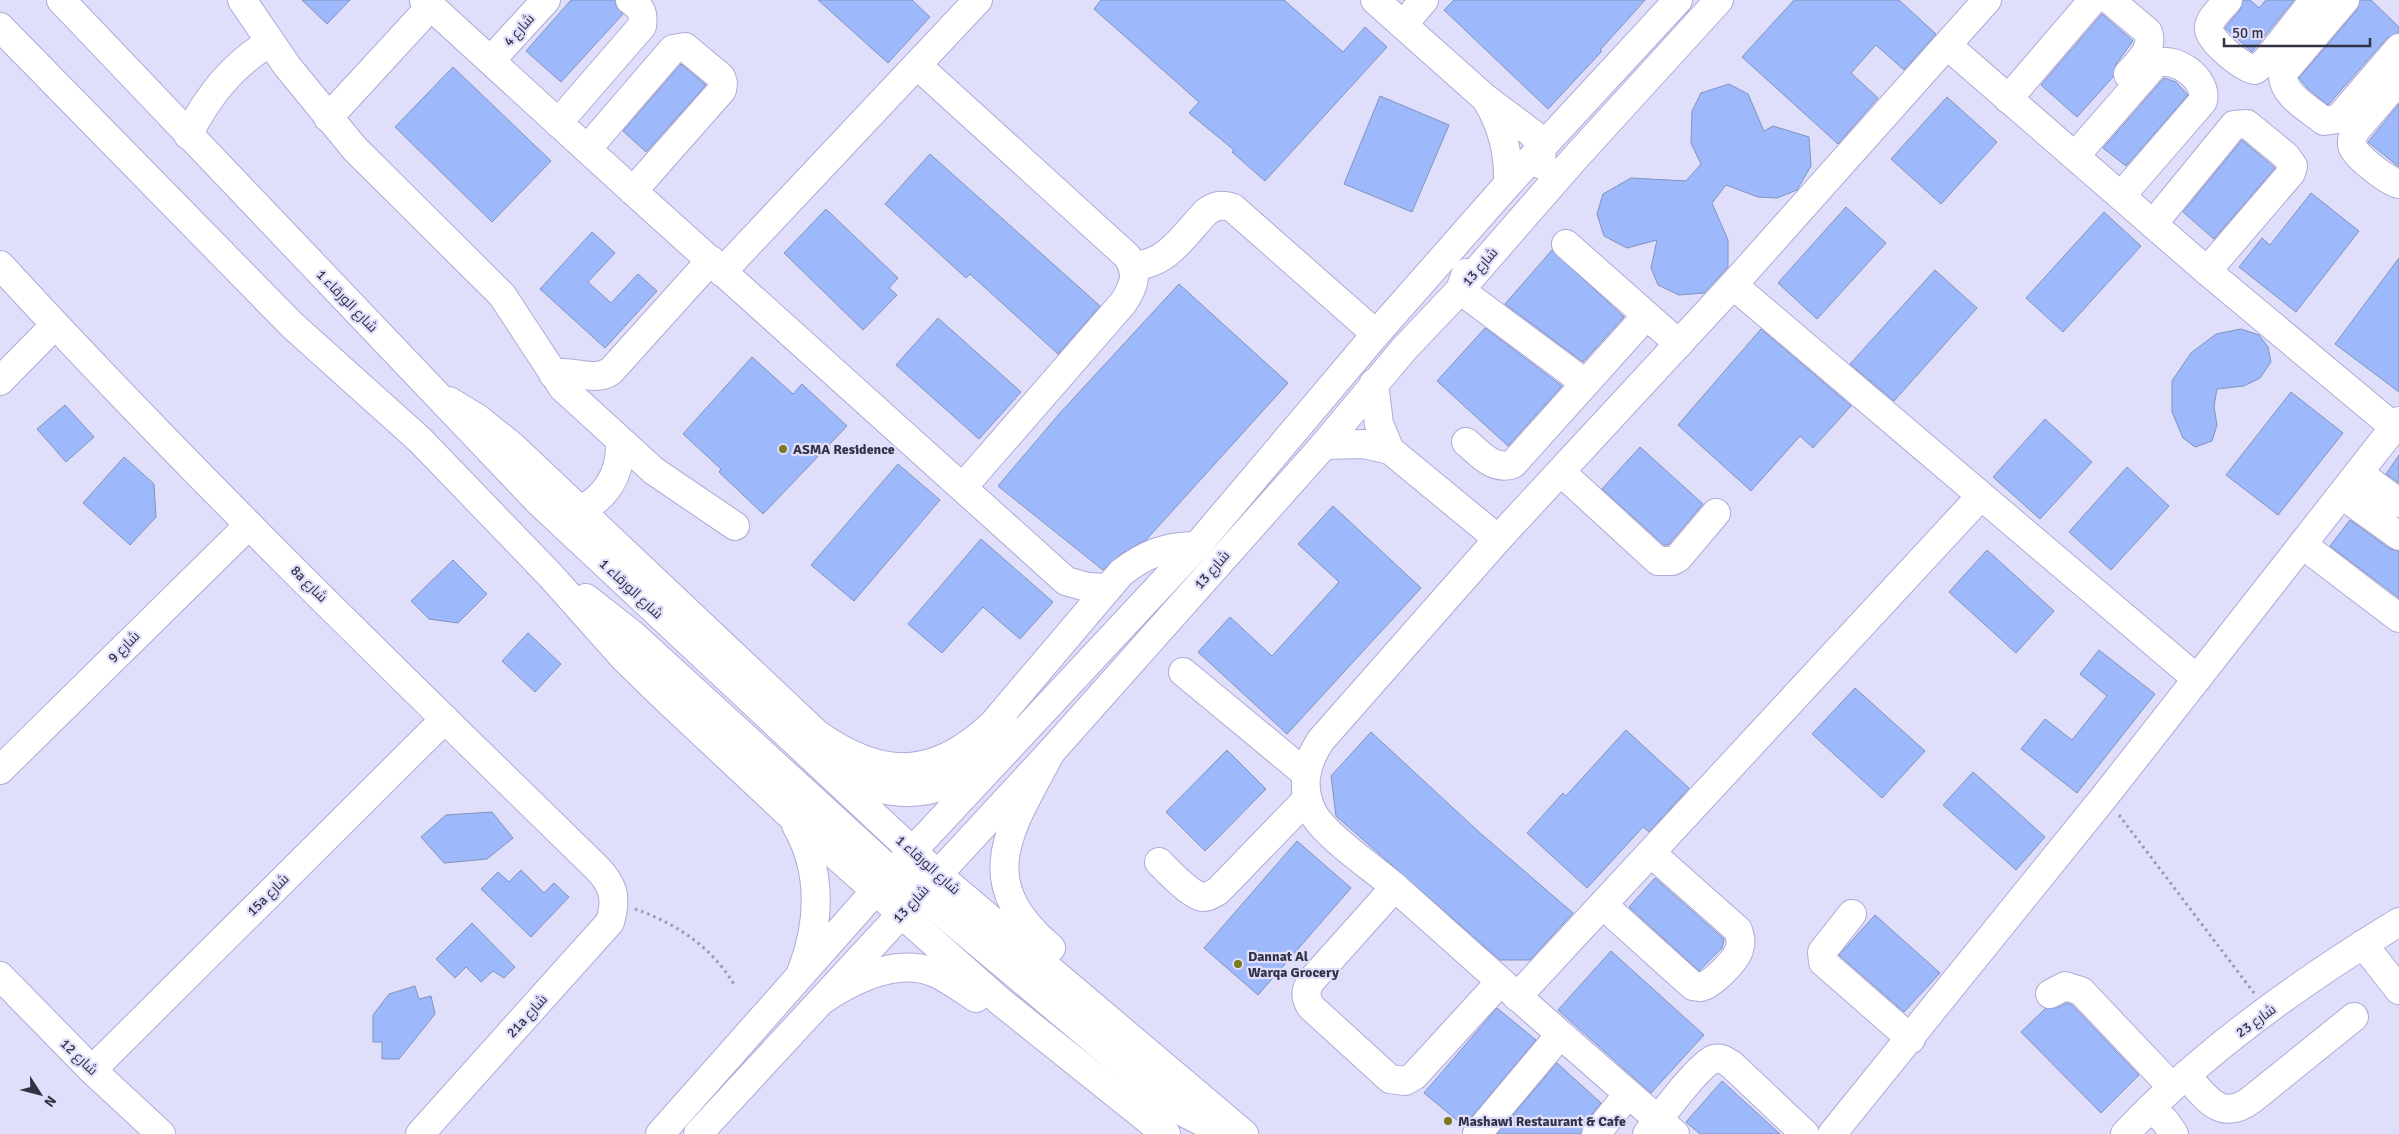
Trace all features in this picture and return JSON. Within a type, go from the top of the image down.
[{"type":"street","name":"شارع الورقاء 1","points":[[61,0],[188,135],[439,395],[464,426],[539,502],[938,875],[1238,1129]]},
{"type":"street","points":[[242,0],[269,43],[355,149],[502,295],[553,374],[576,401],[654,471],[735,526]]},
{"type":"street","name":"شارع 4","points":[[492,60],[546,0]]},
{"type":"street","points":[[558,122],[642,26],[644,18],[641,10],[630,0]]},
{"type":"street","points":[[553,374],[570,372],[600,377],[611,371],[917,65],[978,0]]},
{"type":"street","points":[[1375,0],[1485,98],[1528,129],[1538,141],[1541,148],[1542,164],[1539,178],[1476,255],[1460,290],[1585,383]]},
{"type":"street","points":[[1403,25],[1424,0]]},
{"type":"street","name":"شارع 13","points":[[660,1134],[884,881],[1022,731],[1197,546],[1376,334],[1508,184],[1678,0]]},
{"type":"street","name":"شارع 13","points":[[698,1134],[1052,752],[1324,445],[1374,382],[1460,290],[1575,158],[1719,0]]},
{"type":"street","points":[[1805,1134],[1732,1065],[1725,1060],[1716,1058],[1702,1068],[1660,1129],[1628,1094],[1395,887],[1326,829],[1314,815],[1306,786],[1310,755],[1320,740],[1498,539],[1733,285],[1987,0]]},
{"type":"street","points":[[2008,98],[2093,0]]},
{"type":"street","points":[[2070,152],[2150,47],[2151,39],[2148,32],[2110,0]]},
{"type":"street","points":[[2228,0],[2210,22],[2209,30],[2212,37],[2242,65],[2248,69],[2255,70],[2266,61],[2314,0]]},
{"type":"street","points":[[2345,0],[2283,73],[2282,81],[2285,88],[2291,94],[2324,121],[2338,119],[2399,48]]},
{"type":"street","points":[[328,118],[427,3],[492,60],[632,192],[1066,581],[1086,587],[1108,588]]},
{"type":"street","points":[[0,27],[298,330],[420,440],[551,576],[624,658],[790,816],[884,881],[898,885],[911,904],[1001,1002],[1166,1134]]},
{"type":"street","points":[[188,135],[200,112],[230,72],[250,55],[269,43]]},
{"type":"street","points":[[1832,1134],[1911,1039],[2105,796],[2397,425],[2207,271],[1948,46]]},
{"type":"street","points":[[586,149],[673,49],[684,47],[721,77],[723,83],[722,90],[632,192]]},
{"type":"street","points":[[2070,152],[2156,63],[2165,60],[2174,62],[2196,78],[2202,84],[2205,92],[2203,101],[2122,196]]},
{"type":"street","points":[[917,65],[1118,247],[1134,265],[1136,280],[1123,303],[963,487]]},
{"type":"street","points":[[2399,80],[2356,130],[2352,137],[2352,145],[2361,158],[2399,184]]},
{"type":"street","points":[[1485,98],[1524,114],[1543,118],[1569,118]]},
{"type":"street","points":[[1485,98],[1499,124],[1504,139],[1509,168],[1508,184]]},
{"type":"street","points":[[2153,224],[2234,126],[2241,123],[2247,124],[2286,156],[2293,166],[2291,173],[2207,271]]},
{"type":"street","points":[[1134,265],[1144,266],[1161,259],[1206,212],[1214,206],[1224,205],[1233,208],[1376,334]]},
{"type":"street","points":[[1566,244],[1679,344]]},
{"type":"street","name":"8a شارع","points":[[0,265],[55,325],[249,525],[605,876],[611,886],[615,903]]},
{"type":"street","points":[[1733,285],[1980,497],[2197,679]]},
{"type":"street","points":[[1466,442],[1497,466],[1506,467],[1513,464],[1646,316]]},
{"type":"street","points":[[0,381],[55,325]]},
{"type":"street","points":[[1374,382],[1379,424],[1390,450]]},
{"type":"street","points":[[439,395],[495,431],[817,734],[858,760],[885,767],[907,768],[929,764],[953,756],[975,742],[993,724],[1121,573],[1137,560],[1156,551],[1176,546],[1197,546]]},
{"type":"street","points":[[579,511],[599,498],[614,478],[618,467],[620,442]]},
{"type":"street","points":[[1324,445],[1364,444],[1390,450],[1498,539]]},
{"type":"street","points":[[1561,472],[1658,561],[1672,561],[1678,558],[1716,514]]},
{"type":"street","points":[[2359,473],[2399,503]]},
{"type":"street","points":[[2342,495],[2399,536]]},
{"type":"street","points":[[1395,887],[1311,981],[1306,991],[1306,997],[1311,1007],[1390,1079],[1400,1082],[1414,1076],[1603,905],[1980,497]]},
{"type":"street","name":"شارع 9","points":[[0,770],[249,525]]},
{"type":"street","points":[[2303,545],[2399,618]]},
{"type":"street","points":[[551,576],[581,595],[632,634],[884,881],[938,875]]},
{"type":"street","points":[[1066,581],[1072,601],[1068,634]]},
{"type":"street","points":[[1183,672],[1306,786]]},
{"type":"street","name":"15a شارع","points":[[92,1070],[445,719]]},
{"type":"street","points":[[826,772],[877,790],[909,793],[924,791],[938,787],[964,774],[1000,741],[1022,731]]},
{"type":"street","points":[[1052,752],[1010,833],[1006,850],[1004,882],[1023,922],[1063,961],[1070,988]]},
{"type":"street","points":[[1159,862],[1194,895],[1202,897],[1211,895],[1218,890],[1306,786]]},
{"type":"street","points":[[790,816],[808,852],[816,893],[814,934],[801,973]]},
{"type":"street","points":[[1603,905],[1693,986],[1700,988],[1714,981],[1739,951],[1741,940],[1738,930],[1651,853]]},
{"type":"street","name":"21a شارع","points":[[430,1131],[599,936],[610,922],[615,903]]},
{"type":"street","points":[[911,904],[1176,1108],[1201,1120],[1238,1129]]},
{"type":"street","points":[[1852,914],[1822,952],[1823,962],[1911,1039]]},
{"type":"street","points":[[2380,934],[2399,973]]},
{"type":"street","points":[[2380,934],[2399,990]]},
{"type":"street","name":"شارع 23","points":[[2143,1124],[2179,1081],[2268,1012],[2380,934]]},
{"type":"street","points":[[821,1001],[859,979],[908,968],[932,971],[983,1001],[1001,1002]]},
{"type":"street","name":"شارع 12","points":[[0,976],[92,1070],[161,1134]]},
{"type":"street","points":[[2050,994],[2066,986],[2081,990],[2179,1081],[2221,1108],[2237,1108],[2251,1100],[2354,1017]]},
{"type":"street","points":[[1477,1134],[1560,1035]]},
{"type":"street","points":[[1596,1134],[1628,1094]]},
{"type":"street","points":[[2143,1124],[2165,1120],[2174,1134]]},
{"type":"path","points":[[2105,796],[2268,1012]]},
{"type":"path","points":[[615,903],[651,915],[683,931],[716,958],[734,986]]},
{"type":"building","points":[[302,0],[350,0],[327,24]]},
{"type":"building","points":[[571,0],[615,0],[616,6],[623,14],[561,82],[526,51]]},
{"type":"building","points":[[818,0],[912,0],[930,17],[888,63]]},
{"type":"building","points":[[1101,0],[1284,0],[1343,52],[1365,27],[1387,47],[1265,181],[1232,152],[1234,150],[1189,113],[1199,102],[1094,9]]},
{"type":"building","points":[[1454,0],[1645,0],[1600,50],[1602,51],[1548,109],[1444,10]]},
{"type":"building","points":[[1794,0],[1899,0],[1936,34],[1904,70],[1876,45],[1851,73],[1878,98],[1838,144],[1742,57]]},
{"type":"building","points":[[2243,0],[2250,0],[2259,8],[2266,0],[2294,0],[2252,52],[2225,28],[2240,10]]},
{"type":"building","points":[[2360,0],[2371,0],[2399,27],[2399,33],[2387,38],[2328,105],[2308,89],[2299,78],[2357,10]]},
{"type":"building","points":[[2102,14],[2133,41],[2116,64],[2113,77],[2077,117],[2041,85]]},
{"type":"building","points":[[681,64],[706,85],[646,152],[623,131]]},
{"type":"building","points":[[453,67],[551,161],[492,222],[395,127]]},
{"type":"building","points":[[2164,78],[2176,82],[2188,95],[2126,166],[2103,148]]},
{"type":"building","points":[[1729,84],[1748,94],[1764,131],[1773,126],[1809,137],[1811,166],[1797,190],[1777,198],[1758,197],[1726,185],[1712,203],[1728,240],[1728,267],[1704,293],[1679,295],[1658,285],[1651,268],[1657,240],[1627,248],[1604,236],[1597,214],[1603,194],[1631,178],[1686,181],[1701,164],[1691,143],[1692,111],[1701,93]]},
{"type":"building","points":[[1380,96],[1449,125],[1412,212],[1344,184]]},
{"type":"building","points":[[1947,97],[1997,142],[1941,204],[1891,159]]},
{"type":"building","points":[[2399,104],[2399,167],[2368,142]]},
{"type":"building","points":[[2242,140],[2275,168],[2214,239],[2183,212]]},
{"type":"building","points":[[930,154],[1100,306],[1058,354],[970,274],[966,278],[885,204]]},
{"type":"building","points":[[2311,193],[2359,231],[2296,312],[2239,267],[2262,238],[2270,245]]},
{"type":"building","points":[[1846,207],[1886,243],[1817,319],[1778,283]]},
{"type":"building","points":[[826,209],[898,278],[889,288],[897,295],[863,330],[784,253]]},
{"type":"building","points":[[2104,212],[2141,246],[2063,332],[2026,298]]},
{"type":"building","points":[[592,232],[615,253],[588,282],[611,303],[638,274],[657,291],[605,348],[540,289]]},
{"type":"building","points":[[1552,250],[1624,317],[1583,362],[1505,304]]},
{"type":"building","points":[[2399,258],[2399,392],[2335,344]]},
{"type":"building","points":[[1935,270],[1977,308],[1894,401],[1850,364]]},
{"type":"building","points":[[1179,284],[1288,383],[1146,540],[1121,554],[1103,570],[998,486],[1060,413]]},
{"type":"building","points":[[938,318],[1021,392],[979,439],[896,365]]},
{"type":"building","points":[[1485,328],[1562,386],[1508,446],[1437,381]]},
{"type":"building","points":[[1761,329],[1851,406],[1813,448],[1800,436],[1751,491],[1678,425]]},
{"type":"building","points":[[2241,329],[2259,335],[2268,347],[2271,362],[2260,378],[2244,386],[2217,389],[2214,406],[2217,425],[2212,441],[2195,447],[2183,438],[2172,412],[2172,381],[2191,353],[2216,334]]},
{"type":"building","points":[[752,357],[793,394],[802,384],[847,426],[763,514],[719,472],[721,469],[683,434]]},
{"type":"building","points":[[2291,392],[2343,433],[2278,515],[2226,475]]},
{"type":"building","points":[[65,405],[94,437],[66,462],[37,429]]},
{"type":"building","points":[[2045,419],[2092,462],[2040,519],[1993,477]]},
{"type":"building","points":[[1640,447],[1703,504],[1668,545],[1664,545],[1602,489]]},
{"type":"building","points":[[2399,455],[2399,483],[2386,474]]},
{"type":"building","points":[[124,457],[154,484],[156,517],[130,545],[83,503]]},
{"type":"building","points":[[898,464],[940,500],[854,601],[811,565]]},
{"type":"building","points":[[2127,467],[2169,506],[2111,570],[2069,532]]},
{"type":"building","points":[[1333,506],[1421,588],[1287,734],[1198,652],[1230,617],[1272,656],[1339,582],[1298,544]]},
{"type":"building","points":[[2350,520],[2390,549],[2399,551],[2399,598],[2330,546]]},
{"type":"building","points":[[981,539],[1053,602],[1020,639],[983,607],[942,653],[908,624]]},
{"type":"building","points":[[1987,550],[2054,611],[2016,653],[1949,592]]},
{"type":"building","points":[[453,560],[487,594],[458,623],[429,619],[411,601]]},
{"type":"building","points":[[528,633],[561,664],[535,692],[502,661]]},
{"type":"building","points":[[2099,650],[2155,694],[2077,793],[2021,749],[2045,719],[2072,740],[2107,696],[2080,674]]},
{"type":"building","points":[[1855,688],[1925,751],[1882,798],[1812,734]]},
{"type":"building","points":[[1626,730],[1689,788],[1649,832],[1643,827],[1587,888],[1527,833],[1563,793],[1566,796]]},
{"type":"building","points":[[1371,732],[1479,832],[1573,913],[1530,960],[1500,960],[1336,816],[1331,776]]},
{"type":"building","points":[[1227,750],[1266,789],[1205,851],[1166,812]]},
{"type":"building","points":[[1973,772],[2045,837],[2016,870],[1943,805]]},
{"type":"building","points":[[492,812],[513,838],[487,859],[444,863],[421,837],[446,815]]},
{"type":"building","points":[[1297,841],[1351,888],[1258,995],[1204,948]]},
{"type":"building","points":[[521,870],[544,893],[554,883],[569,897],[531,937],[481,889],[498,872],[509,882]]},
{"type":"building","points":[[1655,878],[1724,939],[1722,948],[1699,971],[1629,907]]},
{"type":"building","points":[[1875,915],[1940,973],[1904,1012],[1839,955]]},
{"type":"building","points":[[472,923],[515,967],[504,978],[493,971],[481,982],[466,967],[455,978],[436,959]]},
{"type":"building","points":[[1611,951],[1704,1035],[1651,1093],[1558,1010]]},
{"type":"building","points":[[415,986],[419,999],[431,996],[435,1014],[399,1059],[382,1059],[382,1042],[373,1042],[373,1015],[389,994]]},
{"type":"building","points":[[2067,1003],[2072,1005],[2139,1075],[2101,1113],[2021,1032],[2046,1008],[2057,1008]]},
{"type":"building","points":[[1497,1008],[1536,1040],[1464,1126],[1424,1093]]},
{"type":"building","points":[[1557,1063],[1601,1103],[1584,1124],[1581,1134],[1497,1134]]},
{"type":"building","points":[[1722,1081],[1780,1134],[1700,1134],[1686,1122]]},
{"type":"place","name":"ASMA Residence","points":[[783,449]]},
{"type":"place","name":"Dannat Al Warqa Grocery","points":[[1238,964]]},
{"type":"place","name":"Mashawi Restaurant & Cafe","points":[[1448,1121]]}]
